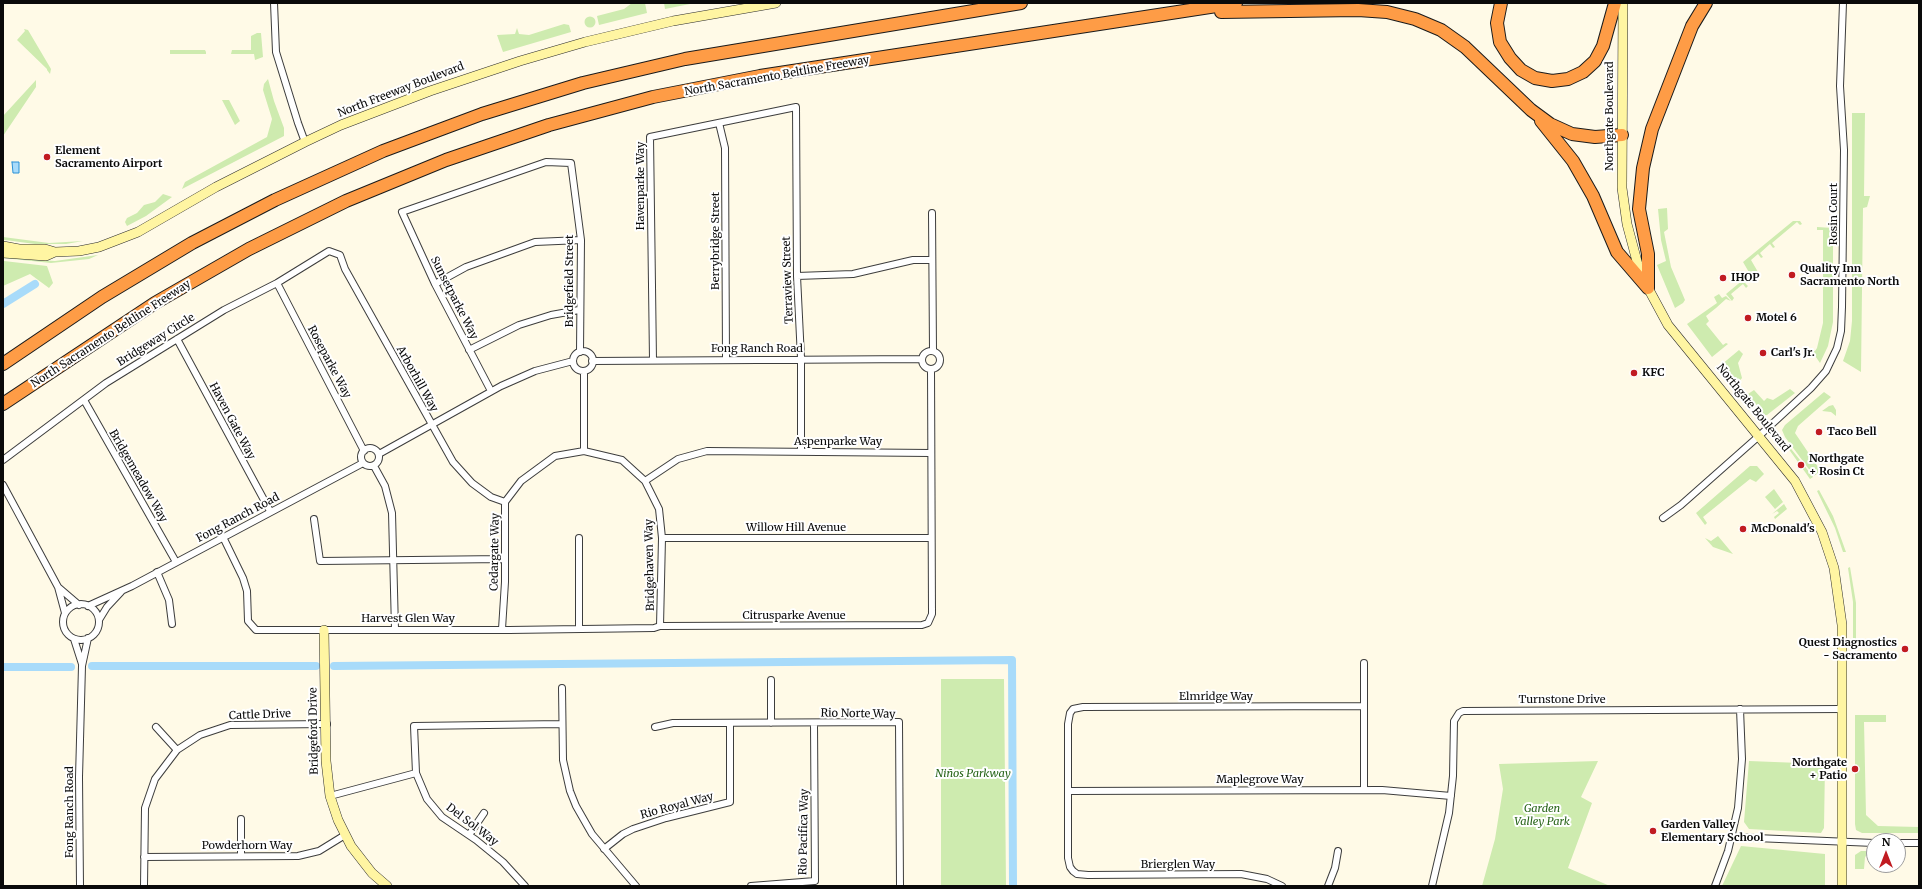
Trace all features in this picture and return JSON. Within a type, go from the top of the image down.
[{"type":"highway","points":[[3,364],[102,297],[206,235],[275,200],[383,151],[482,114],[583,83],[685,59],[1021,3]]},
{"type":"highway","name":"North Sacramento Beltline Freeway","points":[[3,404],[155,303],[249,249],[346,201],[446,160],[542,128],[653,98],[760,76],[1236,3]]},
{"type":"highway","points":[[1501,3],[1497,23],[1500,42],[1510,58],[1521,70],[1535,78],[1552,81],[1568,79],[1583,72],[1595,61],[1603,46],[1615,3]]},
{"type":"highway","points":[[1648,288],[1648,254],[1639,209],[1643,168],[1652,129],[1692,26],[1706,3]]},
{"type":"highway","points":[[1178,12],[1358,10],[1387,12],[1415,19],[1441,30],[1465,47],[1531,110],[1573,161],[1594,196],[1617,252],[1648,288]]},
{"type":"highway","points":[[1531,110],[1550,124],[1572,134],[1595,137],[1622,135]]},
{"type":"street","points":[[274,3],[276,52],[305,142]]},
{"type":"street","name":"North Freeway Boulevard","points":[[3,252],[46,256],[55,252],[99,247],[138,232],[216,187],[305,142],[341,125],[415,96],[520,61],[585,42],[657,25],[776,3]]},
{"type":"street","name":"Northgate Boulevard","points":[[1623,3],[1622,188],[1627,224],[1638,264],[1660,313],[1683,345],[1785,466],[1802,492],[1814,514],[1828,550],[1838,587],[1840,606],[1842,709],[1842,886]]},
{"type":"street","name":"Rosin Court","points":[[1663,518],[1759,436],[1811,388],[1826,371],[1837,348],[1841,331],[1844,150],[1840,86],[1843,3]]},
{"type":"street","name":"Havenparke Way","points":[[653,360],[650,137],[796,107]]},
{"type":"street","name":"Terraview Street","points":[[796,107],[797,276],[801,358],[801,452]]},
{"type":"street","name":"Berrybridge Street","points":[[720,123],[725,148],[726,359]]},
{"type":"street","name":"Bridgefield Street","points":[[402,212],[546,162],[571,163],[582,240],[579,310],[580,352]]},
{"type":"street","name":"Sunsetparke Way","points":[[402,212],[435,284],[491,391]]},
{"type":"street","points":[[932,213],[933,351]]},
{"type":"street","points":[[435,284],[466,267],[535,242],[582,240]]},
{"type":"street","name":"North Freeway Boulevard","points":[[3,246],[19,249],[45,249],[55,252]]},
{"type":"street","name":"Bridgeway Circle","points":[[3,460],[106,383],[224,310],[277,283],[329,251]]},
{"type":"street","name":"Arborhill Way","points":[[329,251],[340,255],[345,269],[453,462],[472,483],[491,496],[505,502]]},
{"type":"street","points":[[797,276],[853,274],[913,260],[932,260]]},
{"type":"street","name":"Roseparke Way","points":[[277,283],[364,451]]},
{"type":"street","points":[[469,350],[519,325],[551,315],[579,310]]},
{"type":"street","name":"Haven Gate Way","points":[[177,339],[270,512]]},
{"type":"street","points":[[933,351],[938,354],[940,359],[937,367],[931,369],[923,365],[922,359],[927,352],[933,351]]},
{"type":"street","points":[[580,352],[590,354],[592,360],[590,367],[584,371],[575,368],[573,361],[575,355],[580,352]]},
{"type":"street","name":"Fong Ranch Road","points":[[592,360],[801,358],[922,359]]},
{"type":"street","points":[[379,454],[491,391],[535,371],[573,361]]},
{"type":"street","points":[[930,538],[931,369]]},
{"type":"street","points":[[584,371],[584,451]]},
{"type":"street","name":"Bridgemeadow Way","points":[[84,400],[176,562]]},
{"type":"street","points":[[371,448],[379,454],[379,461],[374,466],[368,466],[363,462],[361,456],[364,451],[371,448]]},
{"type":"street","name":"Bridgehaven Way","points":[[584,451],[622,460],[645,481],[659,509],[662,538],[660,626]]},
{"type":"street","name":"Cedargate Way","points":[[502,629],[505,582],[505,502],[521,481],[555,456],[584,451]]},
{"type":"street","name":"Aspenparke Way","points":[[645,481],[678,459],[707,451],[931,453]]},
{"type":"street","name":"Fong Ranch Road","points":[[88,606],[122,591],[363,462]]},
{"type":"street","points":[[374,466],[385,486],[390,501],[395,629]]},
{"type":"street","points":[[3,485],[58,586],[65,613],[64,628],[74,639],[88,638],[96,632],[99,620],[95,611],[88,606],[79,605],[71,608],[65,613]]},
{"type":"street","points":[[314,519],[320,561],[504,559]]},
{"type":"street","name":"Harvest Glen Way","points":[[223,537],[243,578],[247,591],[248,621],[256,630],[654,628],[660,626]]},
{"type":"street","points":[[579,538],[579,628]]},
{"type":"street","name":"Willow Hill Avenue","points":[[662,538],[930,538]]},
{"type":"street","name":"Citrusparke Avenue","points":[[660,626],[914,626],[928,622],[932,614],[930,538]]},
{"type":"street","points":[[157,572],[169,600],[172,624]]},
{"type":"street","points":[[58,586],[79,605]]},
{"type":"street","name":"Fong Ranch Road","points":[[99,620],[107,607],[122,591]]},
{"type":"street","name":"Bridgeford Drive","points":[[324,630],[327,724],[326,761],[330,796],[345,836],[361,860],[387,886]]},
{"type":"street","name":"Fong Ranch Road","points":[[80,886],[79,777],[82,666],[88,638]]},
{"type":"street","name":"Fong Ranch Road","points":[[74,639],[82,666]]},
{"type":"street","points":[[1364,663],[1364,790]]},
{"type":"street","points":[[771,680],[771,722]]},
{"type":"street","points":[[562,688],[563,760],[570,791],[583,820],[604,849],[636,886]]},
{"type":"street","name":"Elmridge Way","points":[[1068,791],[1068,724],[1070,713],[1078,707],[1364,706]]},
{"type":"street","points":[[1715,886],[1732,837],[1738,808],[1741,776],[1740,709]]},
{"type":"street","name":"Turnstone Drive","points":[[1432,886],[1444,840],[1452,796],[1454,721],[1459,713],[1464,711],[1842,709]]},
{"type":"street","name":"Rio Royal Way","points":[[604,849],[623,834],[633,829],[666,818],[730,802],[730,722]]},
{"type":"street","name":"Rio Pacifica Way","points":[[751,886],[815,880],[814,722]]},
{"type":"street","name":"Rio Norte Way","points":[[655,727],[673,723],[899,722],[900,886]]},
{"type":"street","name":"Cattle Drive","points":[[144,886],[144,819],[149,793],[160,769],[177,750],[200,735],[230,725],[327,724]]},
{"type":"street","name":"Del Sol Way","points":[[525,886],[503,862],[447,820],[434,808],[421,789],[416,773],[414,726],[562,724]]},
{"type":"street","points":[[156,727],[177,750]]},
{"type":"street","points":[[330,796],[416,773]]},
{"type":"street","name":"Maplegrove Way","points":[[1068,791],[1364,790],[1405,791],[1452,796]]},
{"type":"street","name":"Brierglen Way","points":[[1068,791],[1068,863],[1073,871],[1082,875],[1241,874],[1257,876],[1282,886]]},
{"type":"street","points":[[469,835],[484,813]]},
{"type":"street","points":[[241,819],[241,856]]},
{"type":"street","name":"Powderhorn Way","points":[[144,857],[298,856],[309,854],[345,836]]},
{"type":"street","points":[[1732,837],[1866,842]]},
{"type":"street","points":[[1906,843],[1919,843]]},
{"type":"street","points":[[1328,886],[1335,868],[1338,851]]},
{"type":"green space","points":[[632,3],[645,3],[647,13],[599,25],[597,16],[624,9]]},
{"type":"green space","points":[[664,3],[695,3],[665,9]]},
{"type":"green space","points":[[588,17],[592,17],[594,18],[594,26],[588,27],[585,24],[585,20]]},
{"type":"green space","points":[[564,24],[569,25],[571,32],[503,52],[497,35],[515,34],[517,28],[519,34],[529,35]]},
{"type":"green space","points":[[24,29],[28,30],[51,69],[50,74],[47,69],[17,40],[25,31]]},
{"type":"green space","points":[[261,33],[263,57],[255,60],[254,54],[231,54],[232,50],[251,50],[251,36]]},
{"type":"green space","points":[[170,50],[205,50],[206,54],[170,54]]},
{"type":"green space","points":[[268,79],[284,128],[284,136],[182,189],[185,182],[267,137],[272,119],[263,90],[264,84]]},
{"type":"green space","points":[[36,80],[36,87],[3,136],[3,116]]},
{"type":"green space","points":[[222,100],[229,100],[240,121],[235,125]]},
{"type":"green space","points":[[1852,113],[1865,113],[1864,196],[1870,196],[1867,207],[1863,208],[1861,372],[1843,361],[1850,341],[1852,321]]},
{"type":"green space","points":[[163,194],[172,197],[146,216],[127,226],[125,222],[127,218],[137,213],[144,205],[155,202]]},
{"type":"green space","points":[[1667,208],[1668,229],[1664,232],[1671,267],[1685,300],[1675,308],[1657,265],[1666,261],[1661,240],[1658,209]]},
{"type":"green space","points":[[1793,221],[1800,221],[1802,224],[1800,225],[1797,222],[1772,243],[1775,247],[1773,248],[1770,244],[1760,253],[1763,257],[1761,258],[1758,254],[1751,260],[1758,272],[1745,283],[1748,286],[1746,288],[1743,284],[1731,294],[1734,298],[1732,301],[1726,294],[1750,274],[1743,262]]},
{"type":"green space","points":[[1817,227],[1833,228],[1833,322],[1828,346],[1820,363],[1811,350],[1815,351],[1817,348],[1823,323],[1823,230],[1817,230]]},
{"type":"green space","points":[[3,237],[49,243],[83,241],[66,244],[35,244],[3,240]]},
{"type":"green space","points":[[98,255],[89,259],[51,263],[3,258],[3,256],[55,261]]},
{"type":"green space","points":[[4,261],[47,266],[53,283],[49,288],[30,274],[3,286]]},
{"type":"green space","points":[[1719,294],[1722,298],[1726,296],[1731,301],[1726,299],[1706,316],[1709,321],[1706,324],[1723,345],[1726,343],[1728,344],[1712,357],[1687,324],[1717,303],[1714,297]]},
{"type":"green space","points":[[1739,350],[1743,354],[1738,363],[1742,378],[1737,384],[1721,365]]},
{"type":"green space","points":[[1790,389],[1795,393],[1767,415],[1764,415],[1748,394],[1754,390],[1764,401],[1767,398],[1773,400]]},
{"type":"green space","points":[[1824,392],[1831,397],[1798,426],[1795,433],[1818,467],[1818,473],[1814,476],[1785,437],[1782,430],[1785,425]]},
{"type":"green space","points":[[1833,405],[1836,410],[1836,416],[1831,412],[1822,411],[1829,406]]},
{"type":"green space","points":[[1784,440],[1813,477],[1810,479],[1783,441]]},
{"type":"green space","points":[[1750,466],[1757,466],[1764,474],[1756,482],[1750,479],[1703,517],[1707,523],[1705,525],[1696,513]]},
{"type":"green space","points":[[1774,489],[1783,502],[1775,509],[1765,497]]},
{"type":"green space","points":[[1819,490],[1833,516],[1846,552],[1843,552],[1835,528],[1817,491]]},
{"type":"green space","points":[[1784,504],[1787,509],[1775,519],[1774,517],[1779,513],[1777,511],[1772,514]]},
{"type":"green space","points":[[1718,536],[1733,554],[1713,547],[1705,538],[1711,541]]},
{"type":"green space","points":[[1850,567],[1856,603],[1856,651],[1853,651],[1853,602],[1848,568]]},
{"type":"green space","name":"Niños Parkway","points":[[941,679],[1004,679],[1006,886],[941,886]]},
{"type":"green space","points":[[1855,715],[1886,715],[1886,722],[1864,722],[1866,815],[1878,826],[1919,827],[1919,833],[1862,833],[1856,830]]},
{"type":"green space","name":"Garden Valley Park","points":[[1598,761],[1581,797],[1592,803],[1568,868],[1610,886],[1482,886],[1495,839],[1503,789],[1499,764]]},
{"type":"green space","points":[[1749,761],[1825,764],[1824,828],[1821,833],[1749,829],[1744,822]]},
{"type":"green space","points":[[1741,846],[1825,854],[1825,886],[1722,886]]},
{"type":"green space","points":[[1861,851],[1866,851],[1864,869],[1855,869],[1855,855]]},
{"type":"water","points":[[12,162],[19,162],[19,173],[13,173]]},
{"type":"waterway","points":[[3,304],[35,284]]},
{"type":"waterway","points":[[334,666],[1012,660],[1013,886]]},
{"type":"waterway","points":[[92,666],[316,666]]},
{"type":"waterway","points":[[3,667],[71,667]]},
{"type":"place","name":"Element Sacramento Airport","points":[[47,157]]},
{"type":"place","name":"Quality Inn Sacramento North","points":[[1792,275]]},
{"type":"place","name":"IHOP","points":[[1723,278]]},
{"type":"place","name":"Motel 6","points":[[1748,318]]},
{"type":"place","name":"Carl's Jr.","points":[[1763,353]]},
{"type":"place","name":"KFC","points":[[1634,373]]},
{"type":"place","name":"Taco Bell","points":[[1819,432]]},
{"type":"place","name":"Northgate + Rosin Ct","points":[[1801,465]]},
{"type":"place","name":"McDonald's","points":[[1743,529]]},
{"type":"place","name":"Quest Diagnostics - Sacramento","points":[[1905,649]]},
{"type":"place","name":"Northgate + Patio","points":[[1855,769]]},
{"type":"place","name":"Garden Valley Elementary School","points":[[1653,831]]}]
